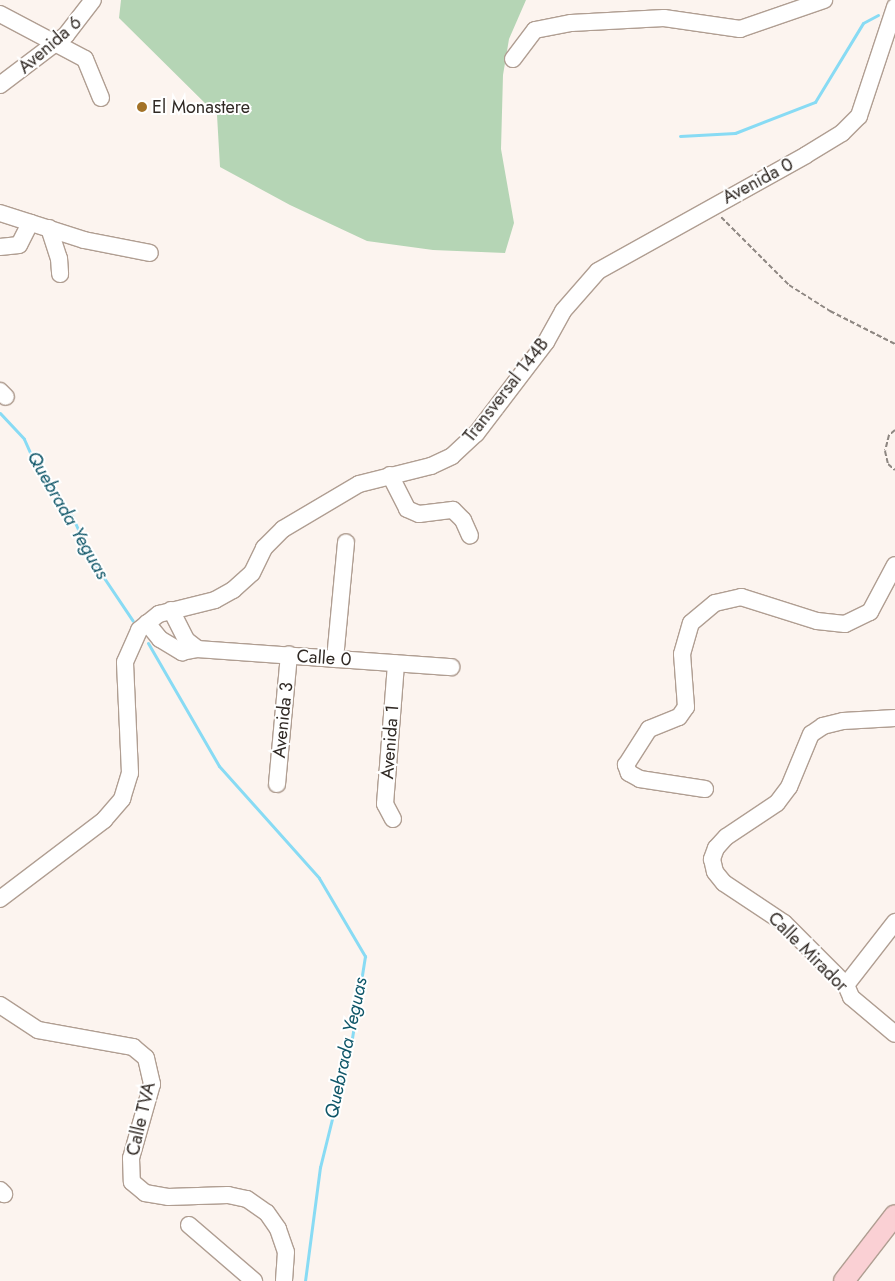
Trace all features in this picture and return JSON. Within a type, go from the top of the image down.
[{"type":"main road","points":[[844,1281],[895,1215]]},
{"type":"street","name":"Avenida 6","points":[[0,85],[55,45],[76,25],[93,0]]},
{"type":"street","points":[[513,59],[534,30],[571,23],[664,18],[740,29],[824,0]]},
{"type":"street","name":"Avenida 0","points":[[562,304],[598,271],[842,132],[859,116],[867,97],[895,7]]},
{"type":"street","points":[[0,14],[55,45],[85,59],[101,98]]},
{"type":"street","points":[[0,213],[84,240],[150,253]]},
{"type":"street","points":[[0,247],[19,245],[30,223]]},
{"type":"street","points":[[49,228],[59,258],[60,274]]},
{"type":"street","name":"Transversal 144B","points":[[0,900],[104,820],[122,799],[130,773],[125,662],[133,640],[147,623],[171,610],[216,600],[233,590],[252,573],[264,548],[283,529],[358,484],[431,466],[452,456],[470,439],[546,342],[562,304]]},
{"type":"street","points":[[390,475],[407,509],[419,514],[452,510],[463,520],[470,536]]},
{"type":"street","points":[[335,659],[346,543]]},
{"type":"street","points":[[705,789],[640,779],[630,773],[626,765],[649,729],[679,717],[686,707],[682,654],[691,623],[714,603],[741,597],[817,621],[846,624],[870,612],[895,565]]},
{"type":"street","points":[[171,610],[186,640],[198,649]]},
{"type":"street","name":"Calle 0","points":[[147,623],[170,646],[182,652],[198,649],[450,667]]},
{"type":"street","name":"Avenida 3","points":[[277,784],[289,655]]},
{"type":"street","name":"Avenida 1","points":[[393,819],[386,804],[396,663]]},
{"type":"street","name":"Calle Mirador","points":[[895,718],[843,721],[823,726],[811,734],[789,787],[778,803],[726,837],[716,848],[712,859],[715,872],[724,883],[784,923],[846,985],[851,997],[866,1012],[895,1034]]},
{"type":"street","points":[[846,985],[895,922]]},
{"type":"street","name":"Calle TVA","points":[[0,1005],[38,1030],[133,1047],[146,1058],[152,1084],[131,1158],[132,1182],[145,1193],[168,1196],[228,1195],[247,1199],[267,1213],[278,1229],[286,1252],[284,1281]]},
{"type":"street","points":[[189,1225],[254,1281]]},
{"type":"path","points":[[716,212],[762,262],[789,285],[830,311],[895,344]]},
{"type":"path","points":[[895,430],[889,435],[885,451],[888,464],[895,470]]},
{"type":"green space","points":[[121,0],[526,0],[509,39],[503,75],[501,149],[514,223],[505,253],[433,250],[367,241],[290,205],[220,167],[217,115],[119,18]]},
{"type":"waterway","points":[[680,136],[735,133],[815,102],[863,23],[878,15]]},
{"type":"waterway","name":"Quebrada Yeguas","points":[[0,413],[24,439],[36,466],[72,516],[92,560],[133,621]]},
{"type":"waterway","name":"Quebrada Yeguas","points":[[148,643],[219,766],[319,878],[365,956],[352,1038],[320,1167],[305,1281]]},
{"type":"place","name":"El Monastere","points":[[142,107]]}]
